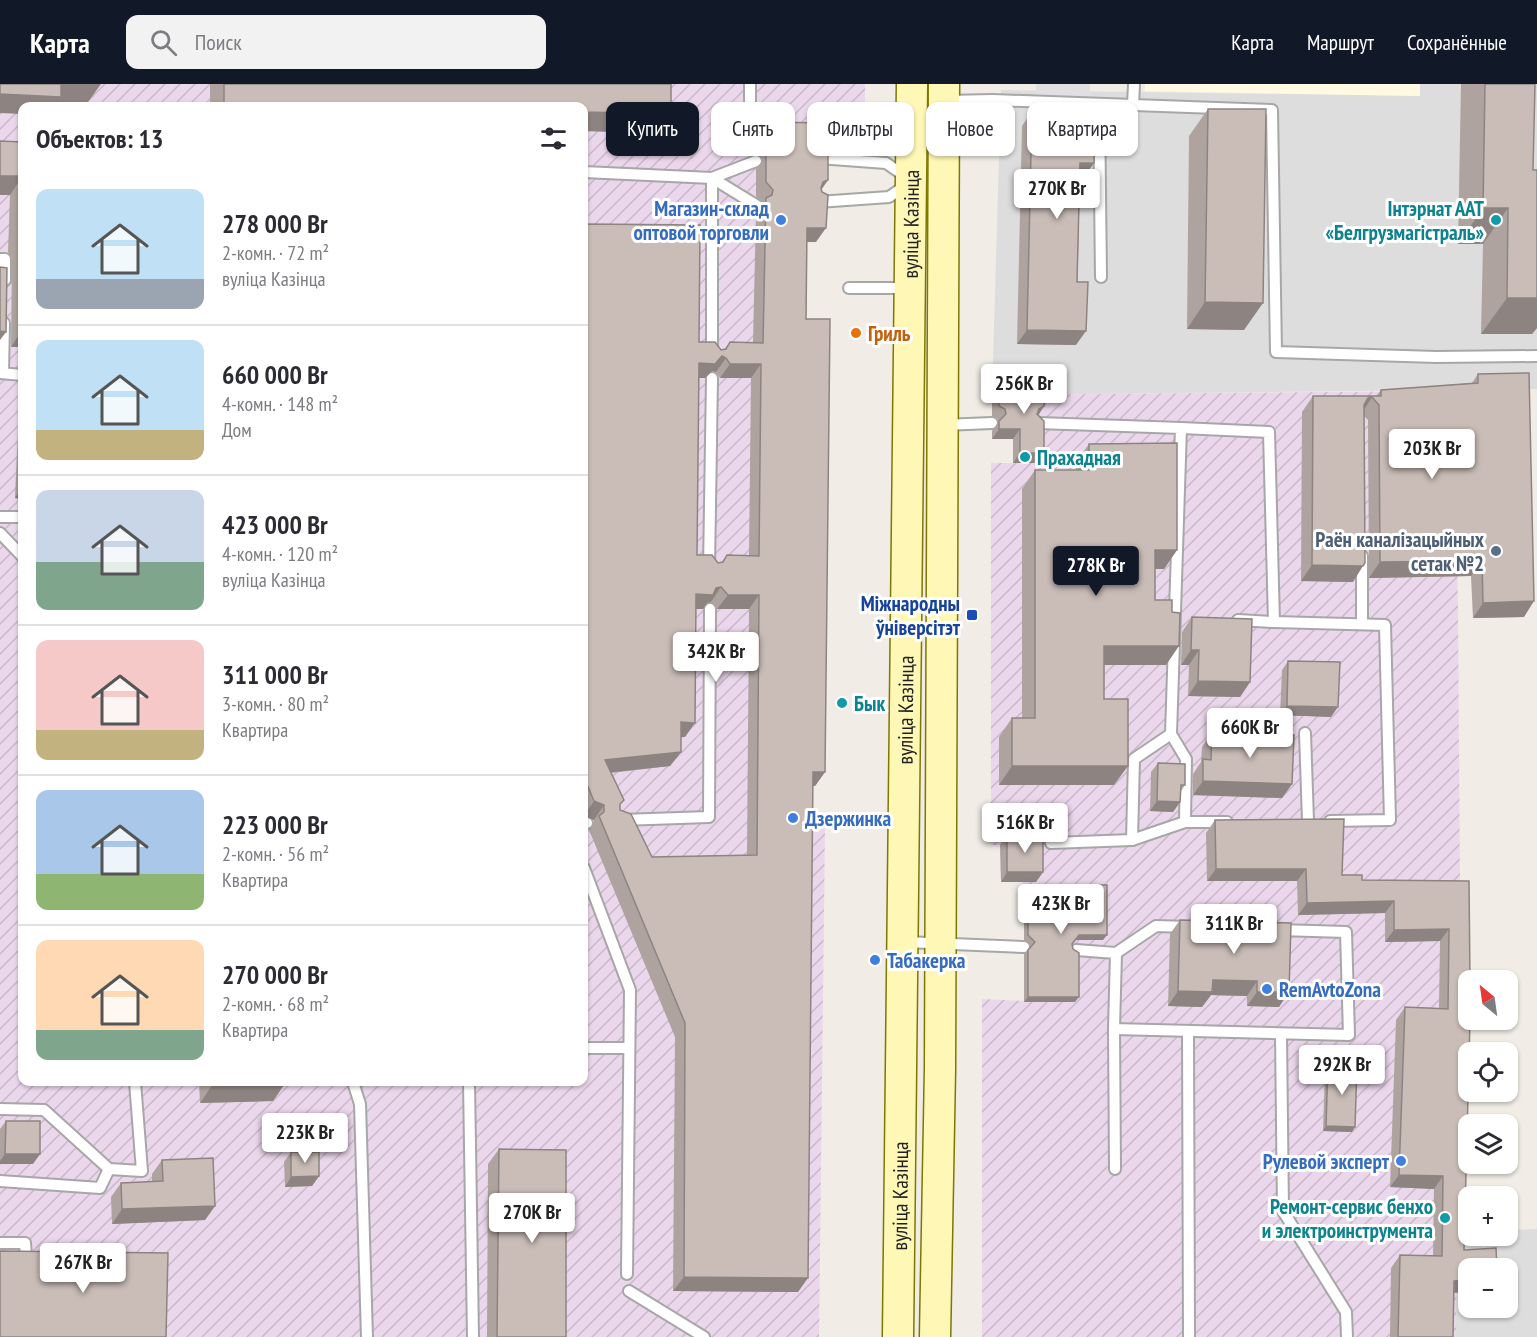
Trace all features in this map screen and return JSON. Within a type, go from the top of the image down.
[{"type":"main road","name":"вуліца Казінца","points":[[898,1331],[912,84]]},
{"type":"main road","name":"вуліца Казінца","points":[[936,1332],[940,1069],[944,93]]},
{"type":"main road","points":[[898,1331],[915,1313],[925,1314],[932,1319],[936,1332]]},
{"type":"lane","points":[[750,84],[750,102]]},
{"type":"lane","points":[[1133,102],[1134,84]]},
{"type":"lane","points":[[944,93],[993,100],[1046,102]]},
{"type":"lane","points":[[1138,105],[1272,110],[1276,352],[1436,357],[1537,356]]},
{"type":"lane","points":[[1100,156],[1101,277]]},
{"type":"lane","points":[[818,158],[886,163],[912,181],[889,197],[818,202]]},
{"type":"lane","points":[[588,172],[712,178],[756,161]]},
{"type":"lane","points":[[712,178],[756,205]]},
{"type":"lane","points":[[712,178],[712,357]]},
{"type":"lane","points":[[0,259],[5,259],[4,293]]},
{"type":"lane","points":[[849,288],[909,288]]},
{"type":"lane","points":[[4,316],[1,373],[18,375]]},
{"type":"lane","points":[[709,570],[712,378]]},
{"type":"lane","points":[[943,424],[992,423]]},
{"type":"lane","points":[[1038,423],[1269,432],[1274,622]]},
{"type":"lane","points":[[1181,428],[1182,617],[1171,734],[1186,759],[1185,822]]},
{"type":"lane","points":[[0,517],[18,517]]},
{"type":"lane","points":[[0,533],[18,552]]},
{"type":"lane","points":[[1362,545],[1362,624]]},
{"type":"lane","points":[[617,820],[709,817],[710,609]]},
{"type":"lane","points":[[1231,620],[1386,625],[1390,820],[1303,821],[1305,733]]},
{"type":"lane","points":[[1132,840],[1134,759],[1171,734]]},
{"type":"lane","points":[[1051,843],[1132,840],[1185,822],[1241,822]]},
{"type":"lane","points":[[588,879],[630,990],[627,1274]]},
{"type":"lane","points":[[1076,950],[1116,952],[1156,926],[1203,928]]},
{"type":"lane","points":[[1114,1029],[1349,1035],[1346,932],[1263,929]]},
{"type":"lane","points":[[902,942],[1024,947]]},
{"type":"lane","points":[[1115,1169],[1116,952]]},
{"type":"lane","points":[[1188,1032],[1189,1337]]},
{"type":"lane","points":[[1281,1034],[1283,1211],[1346,1312],[1347,1337]]},
{"type":"lane","points":[[588,1048],[628,1048]]},
{"type":"lane","points":[[0,1109],[44,1110],[109,1169],[142,1171],[135,1086]]},
{"type":"lane","points":[[354,1086],[360,1104],[367,1337]]},
{"type":"lane","points":[[469,1086],[473,1337]]},
{"type":"lane","points":[[0,1181],[100,1188],[109,1169]]},
{"type":"lane","points":[[0,1243],[25,1243],[26,1256]]},
{"type":"lane","points":[[628,1291],[704,1337]]},
{"type":"shaded area","points":[[0,84],[865,84],[865,102],[807,102],[807,156],[818,156],[816,242],[797,242],[803,824],[825,827],[819,1337],[0,1337]]},
{"type":"shaded area","points":[[1036,84],[1090,84],[1090,96],[1036,97]]},
{"type":"shaded area","points":[[1145,84],[1420,84],[1420,96],[1145,91]]},
{"type":"shaded area","points":[[1420,84],[1537,84],[1537,389],[992,395],[999,156],[1015,156],[1015,102],[1001,102],[1001,90],[1419,96]]},
{"type":"shaded area","points":[[1453,391],[1458,605],[1460,893],[1456,1337],[982,1337],[982,999],[1024,1001],[1024,890],[1022,882],[1001,882],[1000,845],[991,845],[991,463],[1013,463],[1013,439],[992,439],[992,395]]},
{"type":"shaded area","points":[[1537,1229],[1537,1337],[1456,1337],[1456,1231],[1458,1231],[1458,1246],[1518,1246],[1518,1230]]},
{"type":"building","points":[[0,84],[61,84],[61,97],[0,94]]},
{"type":"building","points":[[224,84],[671,84],[671,102],[606,102],[606,113],[588,112],[588,102],[224,102]]},
{"type":"building","points":[[1485,84],[1535,84],[1533,170],[1537,170],[1537,298],[1507,298],[1508,208],[1483,208]]},
{"type":"building","points":[[1208,109],[1266,109],[1263,303],[1205,302]]},
{"type":"building","points":[[795,122],[807,123],[807,156],[828,156],[828,180],[823,182],[821,188],[822,192],[828,195],[826,228],[807,228],[806,319],[830,319],[825,772],[813,772],[808,1278],[684,1277],[685,1023],[599,816],[604,812],[604,805],[594,801],[588,787],[588,224],[700,225],[699,342],[715,342],[721,350],[726,349],[730,342],[763,343],[766,198],[772,195],[773,190],[766,182],[766,156],[795,156]],"holes":[[[722,356],[730,364],[761,364],[759,556],[727,555],[723,562],[718,563],[712,555],[697,555],[699,363],[715,364]],[[721,587],[728,595],[759,595],[757,855],[652,857],[631,814],[620,810],[620,804],[624,800],[605,760],[681,752],[681,722],[695,723],[696,594],[713,595],[716,588]]]},
{"type":"building","points":[[0,141],[18,142],[18,176],[0,176]]},
{"type":"building","points":[[1031,156],[1094,156],[1094,163],[1080,163],[1077,282],[1088,282],[1086,331],[1027,330]]},
{"type":"building","points":[[0,267],[7,268],[6,332],[0,331]]},
{"type":"building","points":[[1529,373],[1534,601],[1483,603],[1482,561],[1380,562],[1379,405],[1372,397],[1368,398],[1364,405],[1365,563],[1363,566],[1312,565],[1313,396],[1381,396],[1381,390],[1478,383],[1478,374]]},
{"type":"building","points":[[999,385],[1045,385],[1044,406],[1037,414],[1044,421],[1044,453],[1020,453],[1020,429],[999,429],[999,421],[1006,414],[1005,409],[999,406]]},
{"type":"building","points":[[1177,443],[1177,550],[1155,550],[1155,600],[1172,600],[1172,612],[1180,613],[1179,646],[1104,646],[1104,699],[1128,699],[1128,766],[1012,766],[1012,718],[1035,718],[1035,470],[1089,470],[1089,444]]},
{"type":"building","points":[[1192,617],[1252,619],[1250,682],[1198,681],[1199,650],[1191,650]]},
{"type":"building","points":[[1288,661],[1340,662],[1338,707],[1287,706]]},
{"type":"building","points":[[1212,732],[1294,735],[1292,784],[1203,781],[1203,759],[1211,760]]},
{"type":"building","points":[[1158,763],[1185,764],[1185,785],[1181,785],[1180,802],[1157,801]]},
{"type":"building","points":[[1344,819],[1342,875],[1362,875],[1362,880],[1469,881],[1470,970],[1458,970],[1458,1030],[1470,1030],[1469,1042],[1458,1042],[1458,1102],[1468,1102],[1468,1114],[1458,1114],[1458,1174],[1466,1174],[1466,1186],[1458,1186],[1458,1246],[1464,1246],[1464,1250],[1496,1248],[1496,1258],[1458,1258],[1458,1281],[1454,1281],[1453,1337],[1398,1337],[1400,1255],[1442,1256],[1443,1176],[1399,1175],[1405,1007],[1448,1009],[1449,929],[1394,930],[1394,901],[1307,903],[1306,869],[1216,869],[1215,820]]},
{"type":"building","points":[[1007,835],[1043,835],[1043,872],[1007,872]]},
{"type":"building","points":[[1028,885],[1107,885],[1107,935],[1079,935],[1072,944],[1073,949],[1079,953],[1079,997],[1028,997],[1028,950],[1035,942],[1028,935]]},
{"type":"building","points":[[1180,920],[1291,923],[1289,992],[1257,992],[1257,981],[1213,980],[1212,992],[1178,991]]},
{"type":"building","points":[[1328,1064],[1357,1065],[1355,1127],[1326,1126]]},
{"type":"building","points":[[6,1121],[40,1121],[40,1154],[5,1154]]},
{"type":"building","points":[[499,1149],[566,1150],[566,1337],[497,1337]]},
{"type":"building","points":[[291,1152],[319,1152],[319,1176],[291,1177]]},
{"type":"building","points":[[213,1158],[215,1206],[122,1209],[121,1183],[163,1181],[162,1160]]},
{"type":"building","points":[[0,1251],[168,1253],[166,1337],[0,1337]]},
{"type":"place","name":"Магазин-склад оптовой торговли","points":[[781,220]]},
{"type":"place","name":"Інтэрнат ААТ «Белгрузмагістраль»","points":[[1496,220]]},
{"type":"place","name":"Гриль","points":[[856,333]]},
{"type":"place","name":"Прахадная","points":[[1025,457]]},
{"type":"place","name":"Раён каналізацыйных сетак №2","points":[[1496,551]]},
{"type":"place","name":"Міжнародны ўніверсітэт","points":[[972,615]]},
{"type":"place","name":"Бык","points":[[842,703]]},
{"type":"place","name":"Дзержинка","points":[[793,818]]},
{"type":"place","name":"Табакерка","points":[[875,960]]},
{"type":"place","name":"RemAvtoZona","points":[[1267,989]]},
{"type":"place","name":"Рулевой эксперт","points":[[1401,1161]]},
{"type":"place","name":"Ремонт-сервис бенхо и электроинструмента","points":[[1445,1218]]}]
